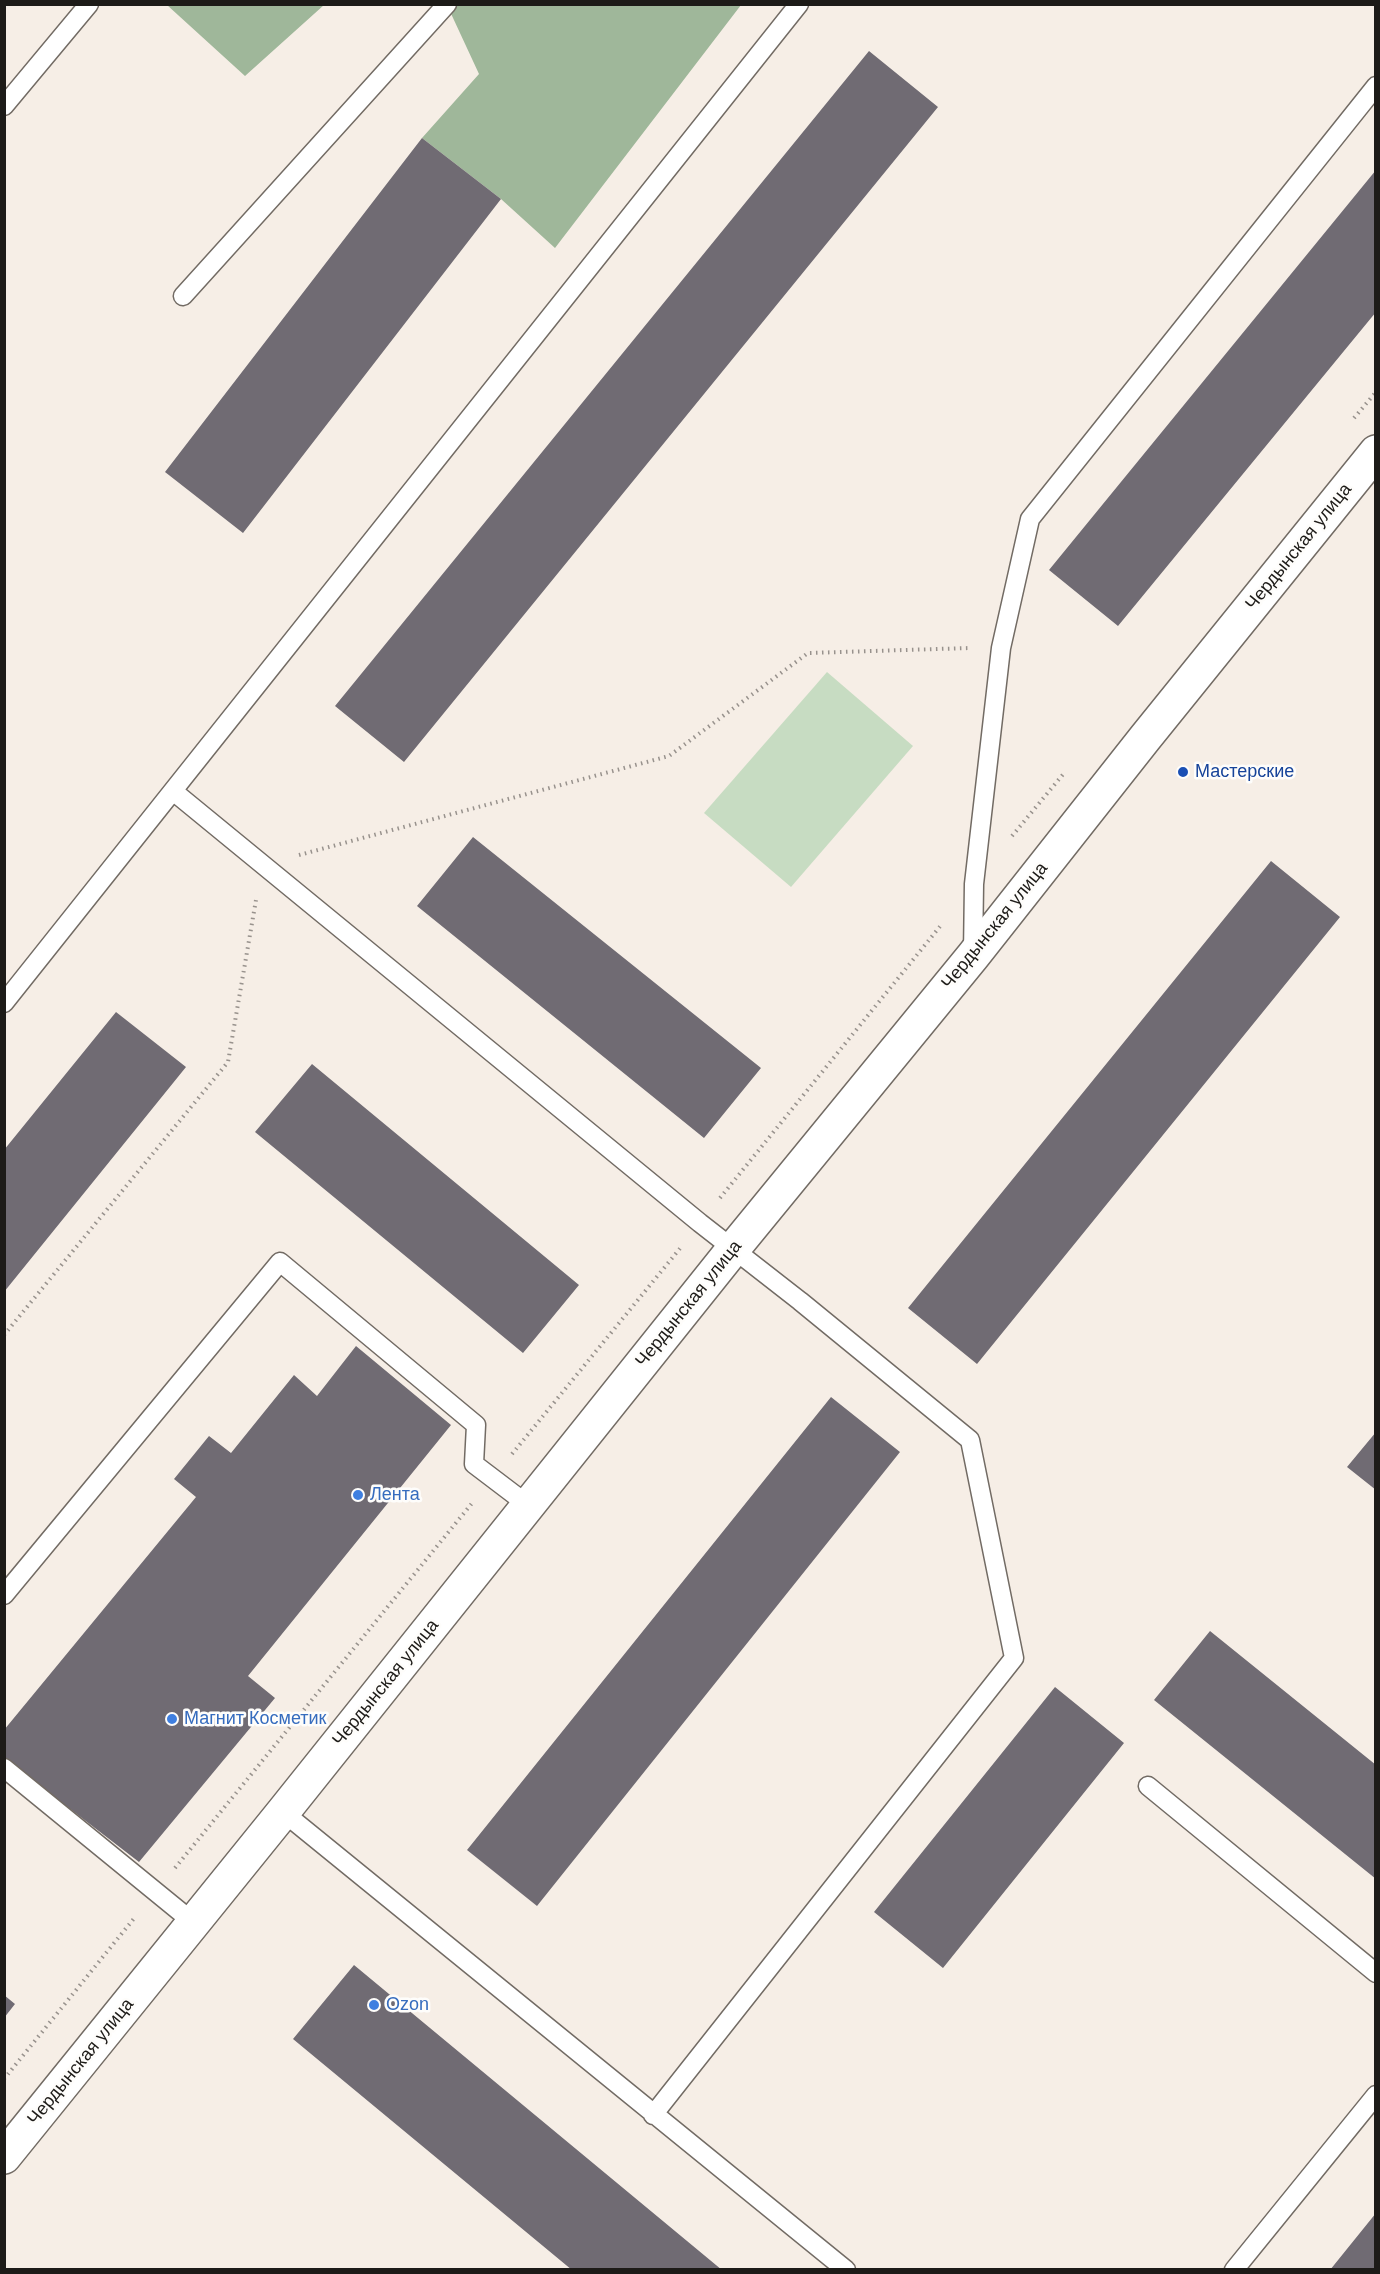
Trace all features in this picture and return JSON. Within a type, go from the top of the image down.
[{"type":"street","name":"Чердынская улица","points":[[4,2157],[734,1248],[973,956],[1145,738],[1373,461]]},
{"type":"lane","points":[[4,106],[89,4]]},
{"type":"lane","points":[[183,296],[447,4]]},
{"type":"lane","points":[[4,1002],[799,4]]},
{"type":"lane","points":[[973,956],[974,884],[1001,648],[1030,519],[1376,86]]},
{"type":"lane","points":[[173,791],[700,1223],[734,1248],[970,1440],[1014,1658],[653,2115]]},
{"type":"lane","points":[[4,1594],[280,1263],[476,1425],[474,1464],[528,1505]]},
{"type":"lane","points":[[4,1768],[194,1923]]},
{"type":"lane","points":[[1148,1786],[1376,1973]]},
{"type":"lane","points":[[283,1812],[846,2270]]},
{"type":"lane","points":[[1234,2270],[1376,2095]]},
{"type":"path","points":[[4,1335],[228,1062],[262,864],[669,756],[808,653],[1001,648]]},
{"type":"green space","points":[[167,5],[324,5],[245,76]]},
{"type":"green space","points":[[447,5],[741,5],[555,248],[501,199],[422,138],[479,74]]},
{"type":"green space","points":[[827,672],[913,746],[791,887],[704,813]]},
{"type":"building","points":[[869,51],[938,107],[404,762],[335,706]]},
{"type":"building","points":[[422,138],[501,199],[243,533],[165,472]]},
{"type":"building","points":[[1376,170],[1376,312],[1118,626],[1049,570]]},
{"type":"building","points":[[473,837],[761,1068],[704,1138],[417,906]]},
{"type":"building","points":[[1271,861],[1340,917],[977,1364],[908,1308]]},
{"type":"building","points":[[116,1012],[186,1067],[4,1292],[4,1150]]},
{"type":"building","points":[[312,1064],[579,1285],[523,1353],[255,1132]]},
{"type":"building","points":[[356,1346],[451,1425],[248,1676],[275,1698],[139,1862],[4,1758],[4,1730],[196,1497],[174,1479],[209,1436],[231,1453],[294,1375],[317,1396]]},
{"type":"building","points":[[831,1397],[900,1452],[537,1906],[467,1850]]},
{"type":"building","points":[[1376,1432],[1376,1490],[1347,1467]]},
{"type":"building","points":[[1210,1631],[1376,1765],[1376,1879],[1154,1700]]},
{"type":"building","points":[[1055,1687],[1124,1743],[943,1968],[874,1912]]},
{"type":"building","points":[[354,1965],[722,2270],[572,2270],[293,2039]]},
{"type":"building","points":[[4,1995],[15,2004],[4,2018]]},
{"type":"building","points":[[1376,2213],[1376,2270],[1330,2270]]},
{"type":"place","name":"Мастерские","points":[[1183,772]]},
{"type":"place","name":"Лента","points":[[358,1495]]},
{"type":"place","name":"Магнит Косметик","points":[[172,1719]]},
{"type":"place","name":"Ozon","points":[[374,2005]]}]
